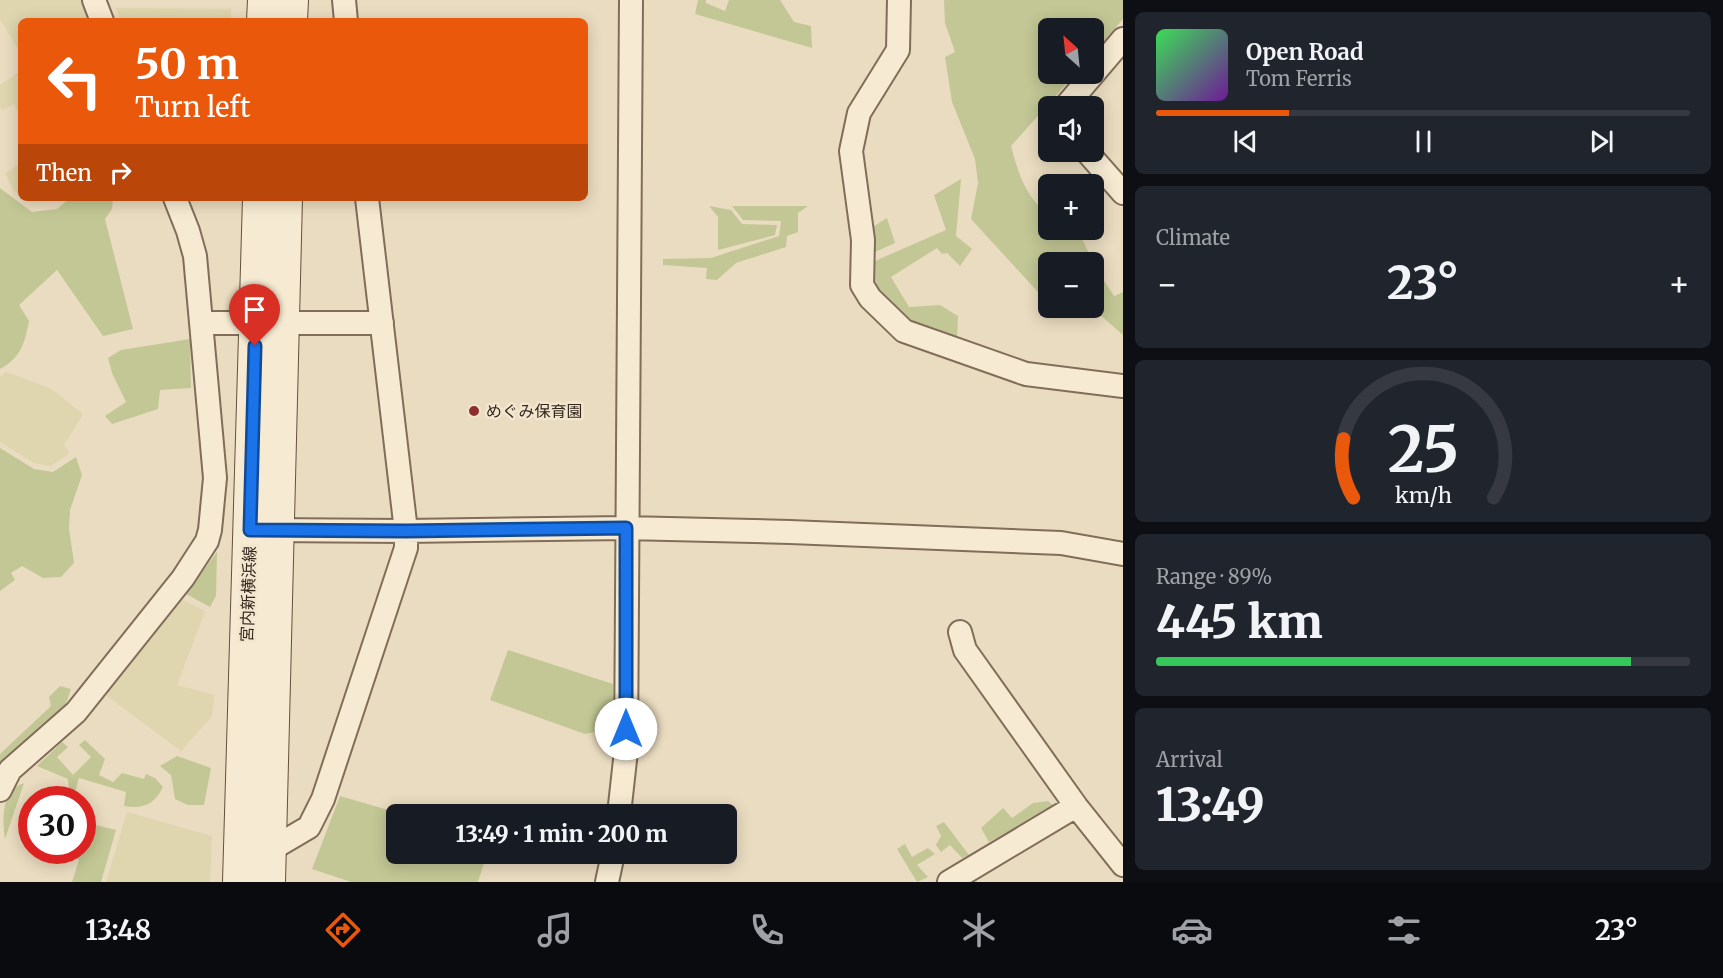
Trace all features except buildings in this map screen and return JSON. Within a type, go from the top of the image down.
[{"type":"street","points":[[94,0],[101,18]]},
{"type":"street","points":[[263,18],[264,0]]},
{"type":"street","points":[[291,18],[292,0]]},
{"type":"street","points":[[344,0],[346,18]]},
{"type":"street","points":[[620,804],[626,751],[631,0]]},
{"type":"street","points":[[898,0],[898,50],[859,113],[851,151],[863,240],[862,285],[870,298],[904,331],[1026,374],[1123,386]]},
{"type":"street","points":[[1075,96],[1123,39]]},
{"type":"street","points":[[1096,162],[1123,194]]},
{"type":"street","points":[[0,790],[10,770],[76,712],[183,578],[207,541],[214,478],[195,256],[176,201]]},
{"type":"street","name":"宮内新横浜線","points":[[259,201],[269,323],[264,530],[269,882]]},
{"type":"street","name":"宮内新横浜線","points":[[269,323],[286,201]]},
{"type":"street","points":[[270,849],[309,827],[323,799],[406,548],[406,531],[367,201]]},
{"type":"street","points":[[201,323],[382,323]]},
{"type":"street","points":[[264,530],[626,528],[1061,543],[1123,554]]},
{"type":"street","name":"宮内新横浜線","points":[[239,882],[264,530]]},
{"type":"street","points":[[960,632],[965,651],[1076,806],[1123,865]]},
{"type":"street","points":[[949,882],[1076,806]]},
{"type":"street","points":[[607,882],[611,864]]},
{"type":"shaded area","points":[[0,0],[82,0],[91,18],[18,18],[18,49],[0,19]]},
{"type":"shaded area","points":[[116,8],[231,9],[231,18],[120,18]]},
{"type":"shaded area","points":[[18,73],[18,111],[14,104],[2,111],[0,85]]},
{"type":"shaded area","points":[[18,165],[18,194],[13,190],[5,173]]},
{"type":"shaded area","points":[[6,372],[50,388],[83,414],[64,445],[70,453],[51,466],[34,463],[0,442],[0,377]]},
{"type":"shaded area","points":[[182,600],[205,611],[177,685],[214,695],[212,716],[181,751],[106,695]]},
{"type":"shaded area","points":[[127,812],[212,836],[210,882],[106,882]]},
{"type":"green space","points":[[698,0],[706,0],[706,3],[725,11],[729,0],[780,0],[794,22],[811,26],[812,48],[695,14]]},
{"type":"green space","points":[[944,0],[1123,0],[1123,19],[1104,41],[1104,18],[1038,18],[1038,84],[1066,84],[1055,96],[1038,96],[1038,116],[1011,146],[1028,192],[1038,205],[1038,240],[1082,240],[1088,252],[1038,252],[1038,292],[971,219],[978,183],[975,159],[952,102],[945,57],[955,52],[945,23]]},
{"type":"green space","points":[[961,179],[956,236],[972,249],[960,266],[947,253],[942,254],[937,248],[891,277],[909,307],[940,305],[958,316],[957,341],[896,315],[878,293],[870,275],[875,261],[946,230],[934,195]]},
{"type":"green space","points":[[0,188],[32,212],[57,209],[66,201],[113,201],[112,209],[105,219],[133,329],[103,336],[57,270],[19,305],[29,321],[26,336],[17,355],[0,369]]},
{"type":"green space","points":[[709,206],[731,210],[742,224],[777,225],[775,235],[718,250],[718,217]]},
{"type":"green space","points":[[732,206],[808,206],[798,213],[798,232],[787,236],[786,247],[736,263],[717,280],[706,279],[707,268],[663,265],[663,259],[711,258],[779,236],[781,221],[743,220]]},
{"type":"green space","points":[[887,218],[895,243],[873,253],[868,230]]},
{"type":"green space","points":[[1104,280],[1114,296],[1123,292],[1123,335],[1104,318]]},
{"type":"green space","points":[[190,339],[191,388],[160,390],[158,409],[112,424],[105,416],[126,402],[112,373],[108,358],[121,350]]},
{"type":"green space","points":[[0,448],[34,469],[53,472],[76,457],[82,475],[70,510],[69,529],[74,563],[61,577],[43,578],[22,566],[11,573],[15,580],[0,591]]},
{"type":"green space","points":[[217,552],[216,596],[210,607],[186,594]]},
{"type":"green space","points":[[508,650],[613,684],[613,728],[585,734],[490,700]]},
{"type":"green space","points":[[60,686],[71,689],[61,718],[0,767],[0,754],[51,706],[49,697]]},
{"type":"green space","points":[[85,740],[105,759],[99,775],[113,782],[122,773],[144,779],[146,774],[155,778],[163,787],[160,793],[152,802],[142,806],[124,806],[126,792],[79,778],[77,786],[68,786],[68,779],[37,766],[62,742],[68,747],[57,757],[73,775],[91,757],[79,745]]},
{"type":"green space","points":[[177,756],[211,768],[204,805],[188,805],[175,799],[171,775],[160,766]]},
{"type":"green space","points":[[18,786],[18,801],[5,839],[3,823],[5,807],[7,799]]},
{"type":"green space","points":[[340,796],[386,809],[386,864],[484,864],[478,882],[351,882],[312,869]]},
{"type":"green space","points":[[1048,801],[1054,806],[989,842],[981,828],[1003,808],[1012,818],[1033,803]]},
{"type":"green space","points":[[944,822],[969,855],[962,858],[950,845],[941,852],[936,845],[941,836],[936,826]]},
{"type":"green space","points":[[96,825],[116,830],[101,882],[72,882],[78,864],[96,864]]},
{"type":"green space","points":[[905,844],[912,857],[928,848],[935,854],[917,865],[928,877],[917,882],[897,849]]},
{"type":"place","name":"めぐみ保育園","points":[[474,411]]},
{"type":"route","points":[[255,346],[250,530],[406,531],[626,528],[626,729]]}]
